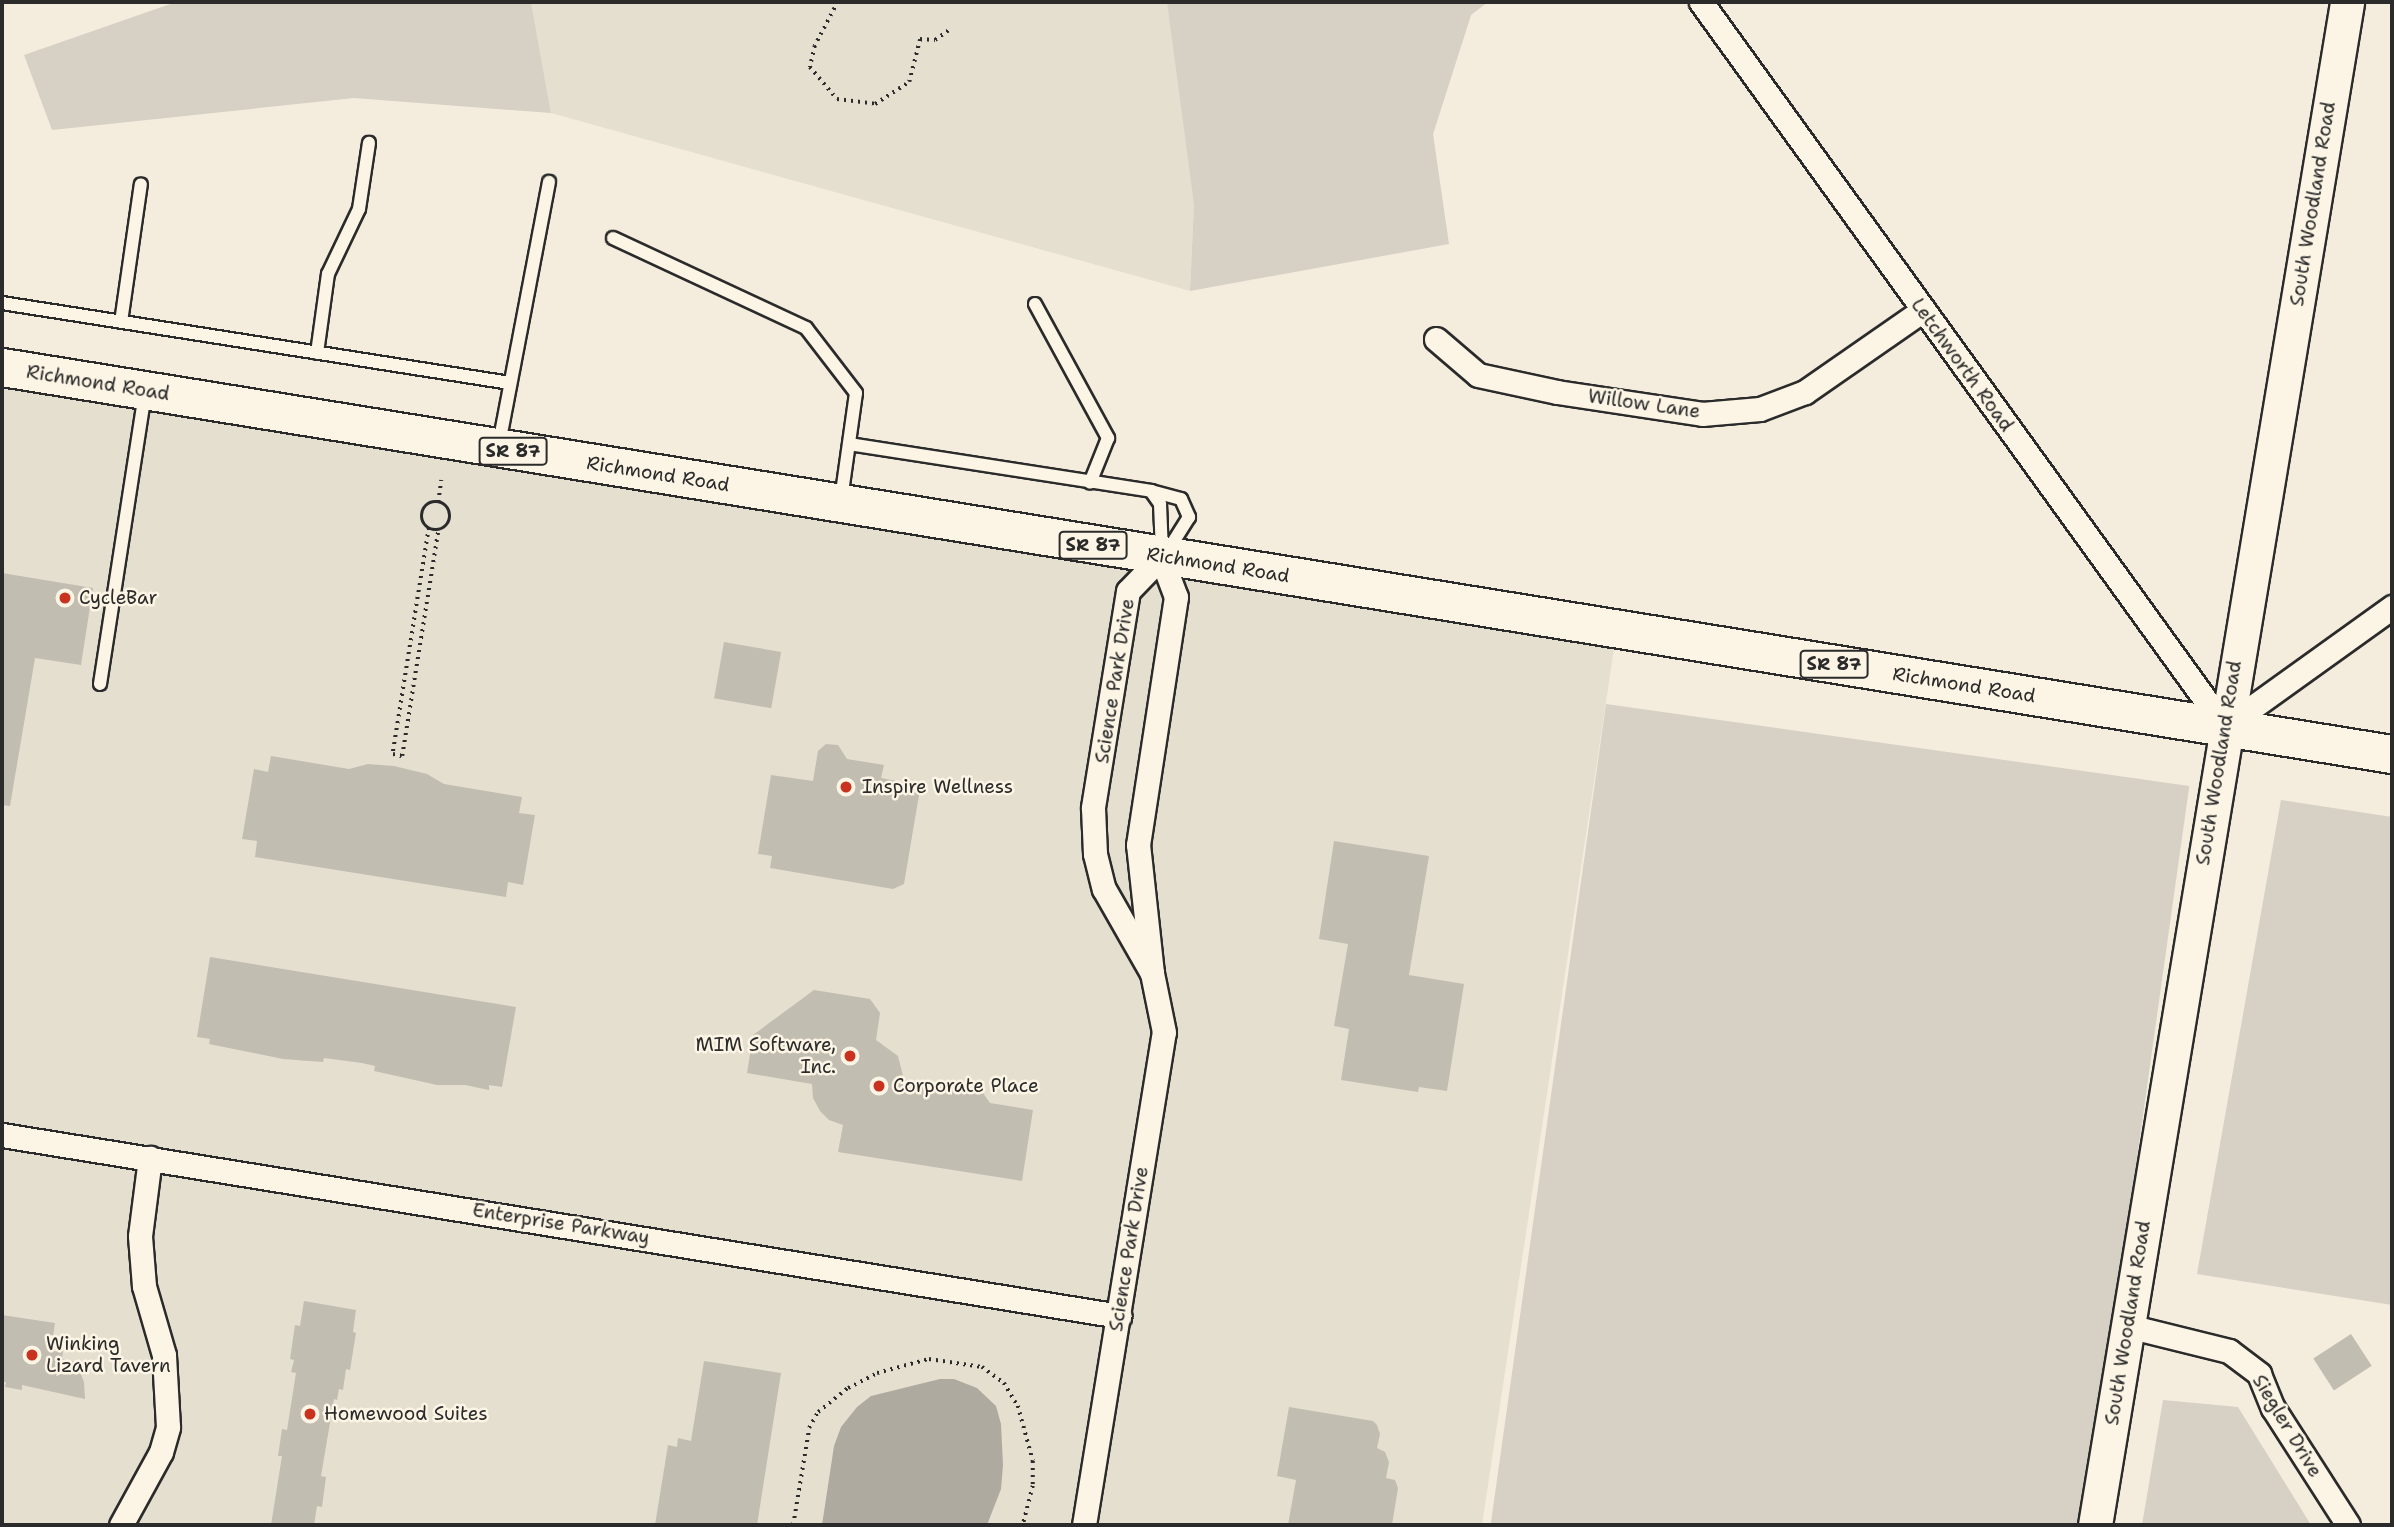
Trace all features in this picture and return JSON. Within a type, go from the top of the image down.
[{"type":"main road","name":"Richmond Road","points":[[2,367],[1161,557],[2392,754]]},
{"type":"street","name":"Letchworth Road","points":[[1700,2],[2225,727]]},
{"type":"street","name":"South Woodland Road","points":[[2095,1525],[2347,2]]},
{"type":"street","name":"Willow Lane","points":[[1436,340],[1478,375],[1557,392],[1702,414],[1760,409],[1805,392],[1923,310]]},
{"type":"street","name":"Science Park Drive","points":[[1084,1525],[1164,1032],[1152,973],[1138,845],[1176,597],[1161,557],[1128,590],[1093,808],[1095,854],[1104,889],[1152,973]]},
{"type":"street","points":[[2225,727],[2392,607]]},
{"type":"street","name":"Enterprise Parkway","points":[[2,1135],[1119,1316]]},
{"type":"street","points":[[121,1525],[161,1452],[168,1427],[164,1355],[144,1286],[140,1236],[150,1158]]},
{"type":"street","name":"Siegler Drive","points":[[2128,1326],[2229,1351],[2259,1374],[2273,1408],[2348,1525]]},
{"type":"lane","points":[[317,353],[328,274],[359,209],[369,143]]},
{"type":"lane","points":[[498,448],[549,182]]},
{"type":"lane","points":[[121,322],[141,184]]},
{"type":"lane","points":[[612,238],[806,328],[856,393],[841,504]]},
{"type":"lane","points":[[2,303],[510,383]]},
{"type":"lane","points":[[1035,304],[1108,438],[1090,483]]},
{"type":"lane","points":[[100,684],[146,391]]},
{"type":"lane","points":[[849,444],[1151,491],[1181,499],[1189,517],[1161,557]]},
{"type":"lane","points":[[1151,491],[1160,504],[1161,557]]},
{"type":"path","points":[[838,2],[815,46],[810,67],[837,99],[875,104],[909,82],[920,39],[935,40],[950,29]]},
{"type":"path","points":[[438,502],[441,480]]},
{"type":"path","points":[[438,502],[448,509],[450,518],[446,526],[438,530],[429,528],[423,522],[422,512],[427,505],[438,502]]},
{"type":"path","points":[[429,528],[393,754],[402,756],[438,530]]},
{"type":"path","points":[[793,1525],[809,1428],[818,1412],[848,1388],[877,1373],[929,1359],[982,1367],[1004,1383],[1018,1406],[1032,1461],[1033,1486],[1023,1525]]},
{"type":"shaded area","points":[[176,2],[531,2],[551,113],[354,98],[52,130],[24,55]]},
{"type":"shaded area","points":[[531,2],[1486,2],[1471,15],[1433,134],[1194,204],[1190,291],[551,113]]},
{"type":"shaded area","points":[[1167,2],[1488,2],[1471,15],[1433,134],[1449,244],[1190,291],[1194,204]]},
{"type":"shaded area","points":[[2,367],[1617,629],[1482,1525],[2,1525]]},
{"type":"shaded area","points":[[1606,704],[2189,786],[2085,1525],[1491,1525]]},
{"type":"shaded area","points":[[2281,800],[2392,817],[2392,1305],[2197,1274]]},
{"type":"shaded area","points":[[940,1379],[954,1379],[977,1388],[996,1406],[1001,1424],[1003,1465],[1001,1489],[987,1525],[822,1525],[834,1446],[841,1427],[857,1407],[871,1396]]},
{"type":"shaded area","points":[[2163,1400],[2238,1407],[2311,1525],[2142,1525]]},
{"type":"building","points":[[2,573],[93,588],[81,665],[35,658],[10,806],[2,805]]},
{"type":"building","points":[[724,642],[781,652],[771,708],[714,698]]},
{"type":"building","points":[[826,744],[838,745],[847,759],[884,765],[881,778],[913,784],[919,795],[904,884],[893,889],[770,868],[772,856],[758,854],[771,775],[813,781],[818,751]]},
{"type":"building","points":[[271,756],[349,769],[368,764],[394,766],[427,774],[444,784],[522,797],[519,813],[535,815],[523,885],[508,882],[506,897],[255,857],[257,841],[242,839],[254,769],[268,772]]},
{"type":"building","points":[[1334,841],[1429,856],[1409,975],[1464,984],[1447,1091],[1419,1087],[1418,1092],[1341,1080],[1349,1029],[1334,1026],[1348,944],[1319,939]]},
{"type":"building","points":[[210,957],[516,1007],[502,1087],[489,1085],[489,1090],[465,1085],[437,1085],[374,1071],[375,1066],[362,1063],[324,1058],[323,1062],[283,1059],[209,1044],[210,1039],[197,1037]]},
{"type":"building","name":"Corporate Place","points":[[814,990],[870,999],[880,1013],[876,1040],[898,1056],[904,1080],[983,1093],[990,1103],[1033,1110],[1022,1181],[838,1152],[843,1125],[829,1120],[820,1111],[813,1098],[812,1084],[747,1073],[753,1035]]},
{"type":"building","name":"Homewood Suites","points":[[304,1301],[356,1310],[353,1332],[356,1333],[350,1370],[346,1369],[343,1390],[339,1389],[337,1400],[334,1399],[321,1476],[326,1477],[322,1507],[317,1506],[314,1525],[271,1525],[282,1456],[278,1456],[282,1429],[287,1430],[296,1373],[291,1372],[294,1360],[290,1359],[295,1325],[300,1326]]},
{"type":"building","name":"Winking Lizard Tavern","points":[[2,1315],[55,1323],[51,1349],[63,1351],[62,1359],[76,1362],[84,1382],[85,1399],[22,1385],[22,1390],[5,1387],[6,1382],[2,1382]]},
{"type":"building","points":[[2351,1334],[2372,1366],[2334,1390],[2313,1359]]},
{"type":"building","points":[[704,1361],[781,1373],[757,1525],[655,1525],[668,1445],[677,1447],[678,1438],[691,1441]]},
{"type":"building","points":[[1289,1407],[1373,1421],[1377,1425],[1380,1434],[1377,1448],[1385,1452],[1389,1462],[1386,1478],[1395,1480],[1398,1488],[1392,1525],[1288,1525],[1296,1480],[1277,1476]]},
{"type":"place","name":"CycleBar","points":[[65,598]]},
{"type":"place","name":"Inspire Wellness","points":[[846,787]]},
{"type":"place","name":"MIM Software, Inc.","points":[[850,1056]]},
{"type":"place","name":"Corporate Place","points":[[879,1086]]},
{"type":"place","name":"Winking Lizard Tavern","points":[[32,1355]]},
{"type":"place","name":"Homewood Suites","points":[[310,1414]]}]
